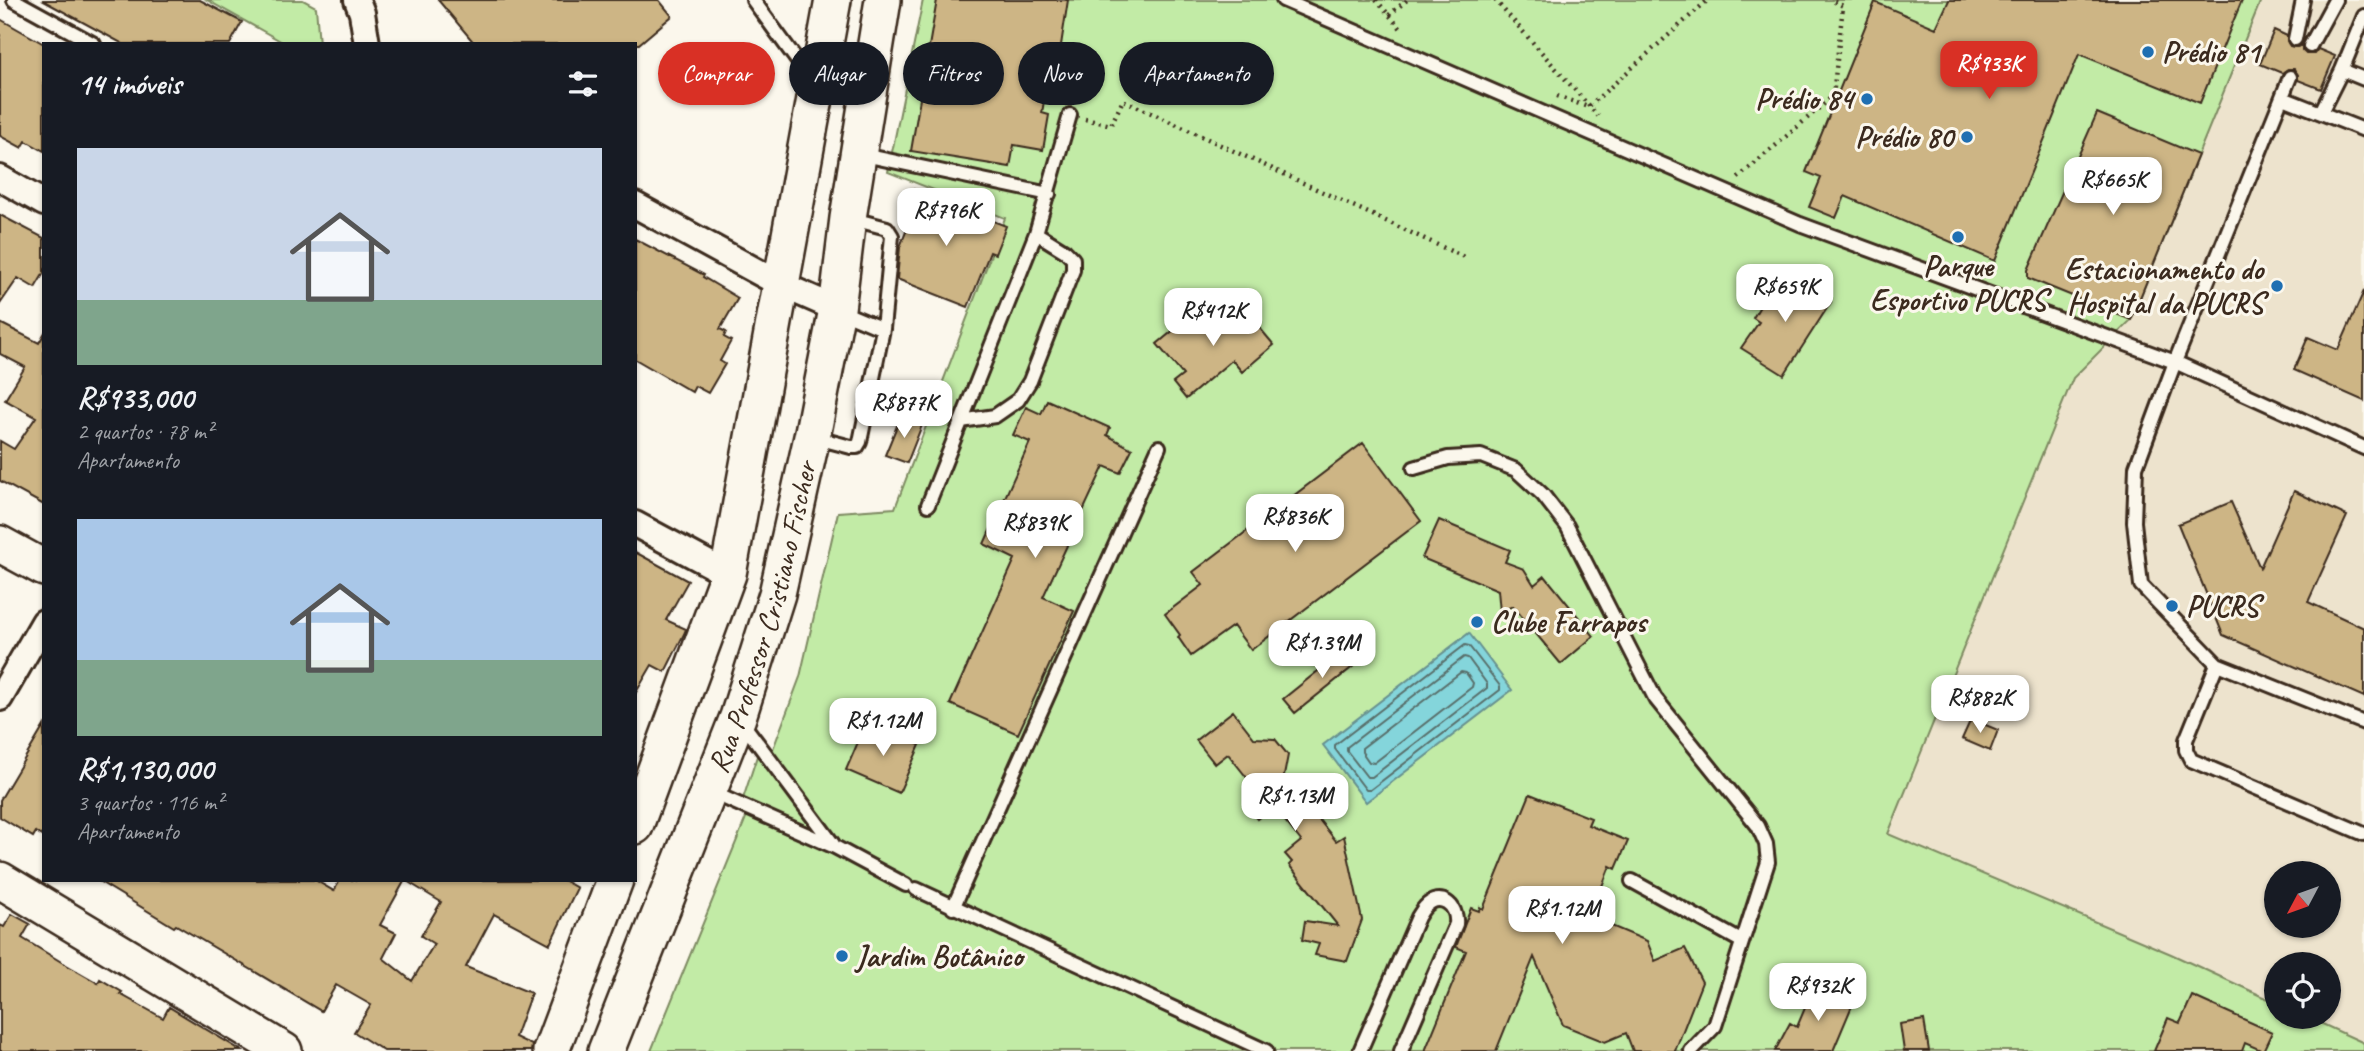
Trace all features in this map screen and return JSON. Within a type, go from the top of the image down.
[{"type":"main road","name":"Rua Professor Cristiano Fischer","points":[[826,42],[833,0]]},
{"type":"main road","name":"Rua Professor Cristiano Fischer","points":[[877,42],[883,0]]},
{"type":"main road","name":"Rua Professor Cristiano Fischer","points":[[637,821],[728,574],[815,105]]},
{"type":"main road","name":"Rua Professor Cristiano Fischer","points":[[606,1051],[738,717],[778,594],[837,309],[848,218],[867,105]]},
{"type":"main road","points":[[0,544],[42,567]]},
{"type":"main road","points":[[0,880],[285,1051]]},
{"type":"main road","points":[[551,1051],[613,882]]},
{"type":"main road","points":[[615,882],[662,909]]},
{"type":"street","points":[[357,0],[367,42]]},
{"type":"street","points":[[0,178],[42,201]]},
{"type":"street","points":[[637,206],[782,285],[837,309]]},
{"type":"street","points":[[637,525],[728,574]]},
{"type":"street","points":[[0,698],[42,625]]},
{"type":"lane","points":[[14,0],[90,42]]},
{"type":"lane","points":[[753,0],[789,49]]},
{"type":"lane","points":[[1283,0],[1800,224],[2175,362],[2364,447]]},
{"type":"lane","points":[[2295,39],[2303,0]]},
{"type":"lane","points":[[2310,46],[2335,0]]},
{"type":"lane","points":[[2321,112],[2364,16]]},
{"type":"lane","points":[[2342,70],[2364,79]]},
{"type":"lane","points":[[2290,76],[2175,362],[2137,467],[2134,522],[2141,585],[2217,664],[2364,723]]},
{"type":"lane","points":[[2283,97],[2364,130]]},
{"type":"lane","points":[[928,505],[1036,233],[1070,115]]},
{"type":"lane","points":[[859,154],[1049,194]]},
{"type":"lane","points":[[812,437],[857,447],[883,329],[892,236],[887,228],[848,218]]},
{"type":"lane","points":[[961,421],[995,416],[1017,400],[1030,381],[1073,270],[1073,259],[1065,251],[1036,233]]},
{"type":"lane","points":[[837,309],[883,329]]},
{"type":"lane","points":[[953,908],[1159,447]]},
{"type":"lane","points":[[1414,468],[1448,458],[1481,456],[1517,470],[1543,495],[1567,526],[1655,698],[1758,826],[1766,844],[1768,862],[1715,1026],[1691,1051]]},
{"type":"lane","points":[[2217,664],[2186,740],[2186,750],[2191,760],[2364,834]]},
{"type":"lane","points":[[738,717],[835,847]]},
{"type":"lane","points":[[708,790],[835,847],[953,908],[1266,1051]]},
{"type":"lane","points":[[1632,881],[1741,941]]},
{"type":"lane","points":[[1360,1051],[1418,917],[1426,906],[1444,900],[1457,914],[1456,924],[1401,1051]]},
{"type":"path","points":[[1376,0],[1410,40]]},
{"type":"path","points":[[1389,15],[1407,0]]},
{"type":"path","points":[[1495,0],[1588,107],[1599,116]]},
{"type":"path","points":[[1588,107],[1708,0]]},
{"type":"path","points":[[1728,186],[1833,96],[1843,6],[1831,0]]},
{"type":"path","points":[[1549,93],[1588,107]]},
{"type":"path","points":[[1070,115],[1111,125],[1123,100],[1466,258]]},
{"type":"shaded area","name":"PUCRS","points":[[1214,0],[2364,0],[2364,1043],[2333,1029],[2341,1029],[2341,952],[2264,952],[2264,997],[2171,954],[1888,834],[2073,378]]},
{"type":"green space","points":[[207,0],[303,0],[316,7],[319,42],[282,42]]},
{"type":"green space","name":"Clube Farrapos","points":[[923,0],[2261,0],[2131,320],[2073,378],[1888,834],[2171,954],[2264,997],[2264,1029],[2333,1029],[2364,1043],[2364,1051],[651,1051],[752,803],[743,799],[758,753],[767,765],[800,677],[838,512],[895,508],[1005,218],[888,172],[903,98],[903,105],[1004,105],[1004,42],[914,42]]},
{"type":"water","points":[[1469,633],[1512,690],[1366,802],[1323,745]]},
{"type":"building","points":[[42,0],[200,0],[242,22],[231,42],[119,42]]},
{"type":"building","points":[[438,0],[659,0],[672,16],[639,44],[473,42]]},
{"type":"building","points":[[937,0],[1068,0],[1061,42],[1018,42],[1018,105],[1043,105],[1042,113],[1049,115],[1043,150],[1014,145],[1010,167],[911,151],[919,105],[1004,105],[1004,42],[930,42]]},
{"type":"building","points":[[1949,0],[2242,0],[2200,103],[2079,54],[1995,261],[1845,196],[1836,218],[1809,207],[1821,178],[1806,172],[1875,2],[1936,28]]},
{"type":"building","points":[[0,19],[42,43],[42,150],[26,141],[22,148],[0,136]]},
{"type":"building","points":[[2274,30],[2287,36],[2290,46],[2302,45],[2306,54],[2314,54],[2318,49],[2335,56],[2321,89],[2298,80],[2294,69],[2282,73],[2260,64]]},
{"type":"building","points":[[2097,113],[2198,155],[2131,320],[2028,278],[2028,270]]},
{"type":"building","points":[[912,189],[1006,226],[995,254],[990,252],[968,307],[897,279],[900,247],[911,219],[901,215]]},
{"type":"building","points":[[0,215],[42,237],[42,276],[35,288],[18,278],[0,304]]},
{"type":"building","points":[[637,240],[704,275],[703,277],[738,298],[720,329],[726,332],[724,337],[731,341],[720,361],[725,364],[708,393],[695,386],[692,392],[637,360]]},
{"type":"building","points":[[1788,274],[1831,302],[1784,375],[1741,348],[1759,322],[1753,318],[1763,301],[1769,305]]},
{"type":"building","points":[[2364,291],[2364,401],[2294,370],[2308,337],[2338,350]]},
{"type":"building","points":[[1230,303],[1248,324],[1253,320],[1274,345],[1242,372],[1232,360],[1186,399],[1173,383],[1183,375],[1157,344],[1187,319],[1190,323],[1196,318],[1203,326]]},
{"type":"building","points":[[0,323],[39,343],[42,338],[42,504],[0,481],[0,441],[14,449],[36,417],[5,400],[25,367],[0,354]]},
{"type":"building","points":[[1047,400],[1110,428],[1107,435],[1132,449],[1120,473],[1104,466],[1043,597],[1074,611],[1018,734],[950,704],[1015,559],[984,544],[1030,442],[1013,435],[1026,407],[1041,414]]},
{"type":"building","points":[[901,416],[922,425],[907,463],[885,455]]},
{"type":"building","points":[[1363,443],[1421,521],[1251,650],[1233,626],[1191,656],[1165,614],[1203,585],[1193,572]]},
{"type":"building","points":[[2294,491],[2347,516],[2308,602],[2364,628],[2364,697],[2223,635],[2178,524],[2231,502],[2260,568]]},
{"type":"building","points":[[1439,520],[1510,550],[1505,562],[1524,569],[1534,585],[1545,576],[1594,636],[1561,664],[1513,606],[1500,612],[1498,590],[1422,558]]},
{"type":"building","points":[[637,553],[688,581],[666,620],[686,629],[684,634],[665,672],[652,665],[637,691]]},
{"type":"building","points":[[1348,647],[1360,661],[1295,713],[1283,699]]},
{"type":"building","points":[[1233,711],[1254,738],[1275,739],[1288,755],[1284,776],[1336,841],[1344,836],[1362,920],[1347,961],[1315,955],[1319,944],[1302,940],[1305,921],[1338,926],[1289,865],[1292,862],[1285,854],[1301,841],[1273,806],[1257,819],[1245,804],[1259,793],[1228,754],[1215,764],[1196,740]]},
{"type":"building","points":[[1971,719],[1998,730],[1990,751],[1962,739]]},
{"type":"building","points":[[864,728],[879,735],[883,728],[920,745],[899,793],[846,770]]},
{"type":"building","points":[[42,729],[42,836],[36,832],[33,837],[0,817],[0,800]]},
{"type":"building","points":[[1530,794],[1591,818],[1588,825],[1628,841],[1616,869],[1610,866],[1590,917],[1647,941],[1655,961],[1685,948],[1702,982],[1675,1051],[1633,1051],[1626,1033],[1605,1042],[1563,1025],[1534,957],[1496,1051],[1425,1051],[1466,951],[1456,947],[1471,908],[1479,911],[1480,907],[1483,909]]},
{"type":"building","points":[[100,882],[318,882],[334,891],[339,882],[404,882],[380,925],[396,933],[383,958],[412,981],[434,944],[421,936],[441,902],[408,882],[566,882],[577,888],[550,944],[494,914],[466,967],[531,993],[515,1037],[532,1045],[531,1051],[384,1051],[354,1032],[371,1005],[336,985],[321,1011],[176,925],[174,927]]},
{"type":"building","points":[[12,914],[30,924],[22,938],[63,963],[98,983],[100,979],[122,992],[120,994],[163,1018],[169,1007],[242,1051],[0,1051],[0,925],[4,927]]},
{"type":"building","points":[[1815,984],[1854,1001],[1833,1051],[1775,1051],[1790,1023],[1797,1027]]},
{"type":"building","points":[[2192,996],[2272,1032],[2263,1051],[2245,1043],[2242,1051],[2154,1051],[2168,1018],[2180,1023]]},
{"type":"building","points":[[1924,1020],[1929,1051],[1904,1051],[1900,1024]]},
{"type":"place","name":"Prédio 81","points":[[2148,52]]},
{"type":"place","name":"Prédio 84","points":[[1867,99]]},
{"type":"place","name":"Prédio 80","points":[[1967,137]]},
{"type":"place","name":"Parque Esportivo PUCRS","points":[[1958,237]]},
{"type":"place","name":"Estacionamento do Hospital da PUCRS","points":[[2277,286]]},
{"type":"place","name":"PUCRS","points":[[2172,606]]},
{"type":"place","name":"Clube Farrapos","points":[[1477,622]]},
{"type":"place","name":"Jardim Botânico","points":[[842,956]]}]
